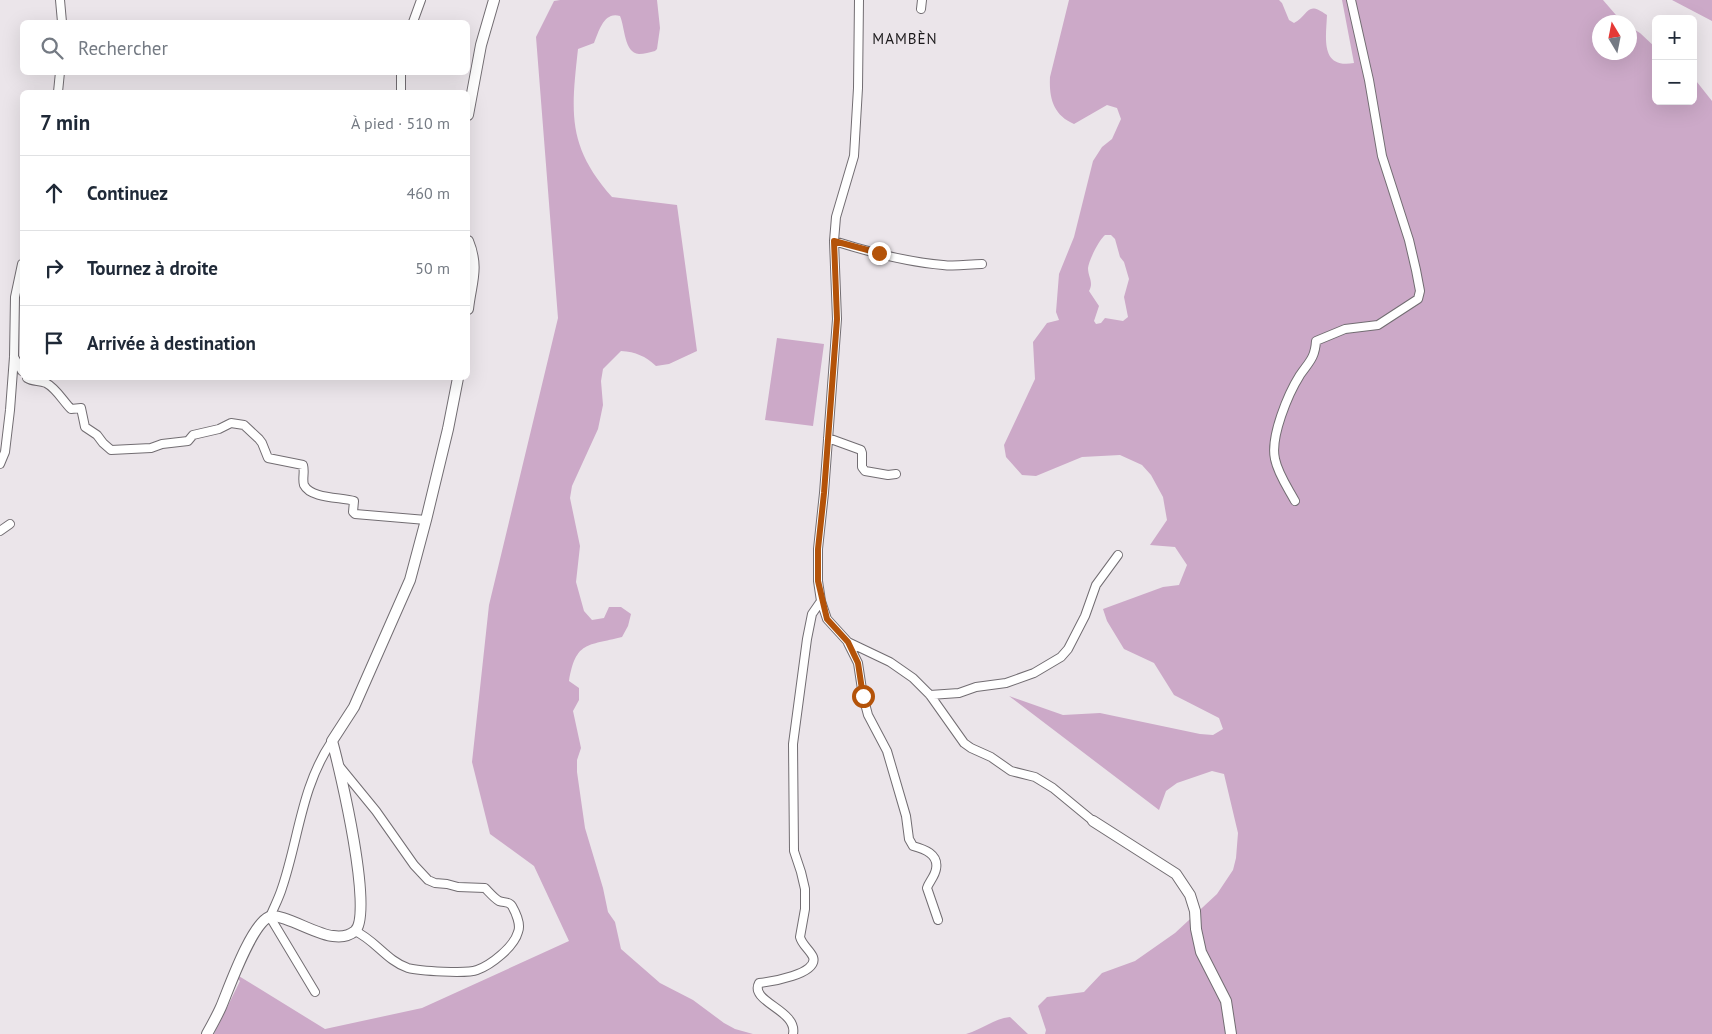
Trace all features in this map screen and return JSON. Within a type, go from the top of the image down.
[{"type":"street","points":[[60,0],[62,20]]},
{"type":"street","points":[[414,20],[421,0]]},
{"type":"street","points":[[470,105],[481,45],[494,0]]},
{"type":"street","points":[[859,0],[858,88],[854,156],[836,217],[834,241],[837,319],[818,549],[818,581],[821,601],[827,619],[848,642],[858,663],[868,715],[887,751],[906,816],[909,839],[913,846],[925,849],[932,854],[936,862],[936,870],[927,888],[938,920]]},
{"type":"street","points":[[1295,501],[1277,466],[1274,457],[1274,446],[1286,404],[1300,376],[1315,354],[1316,341],[1345,329],[1378,325],[1418,300],[1420,291],[1409,240],[1382,156],[1369,80],[1351,0]]},
{"type":"street","points":[[58,90],[60,75]]},
{"type":"street","points":[[401,75],[401,90]]},
{"type":"street","points":[[834,241],[864,250],[932,264],[946,266],[982,264]]},
{"type":"street","points":[[470,248],[474,261],[474,274],[470,297]]},
{"type":"street","points":[[0,464],[5,452],[14,357],[14,306],[20,274]]},
{"type":"street","points":[[14,357],[20,368]]},
{"type":"street","points":[[30,380],[46,383],[71,409],[81,408],[85,427],[97,435],[111,450],[151,448],[162,444],[188,441],[193,435],[231,424],[244,425],[262,443],[268,458],[303,465],[304,485],[315,494],[354,501],[353,512],[355,514],[426,520]]},
{"type":"street","points":[[207,1034],[254,933],[263,921],[270,916],[282,889],[304,802],[315,770],[354,707],[410,580],[448,429],[458,380]]},
{"type":"street","points":[[828,438],[861,450],[862,470],[896,474]]},
{"type":"street","points":[[0,531],[10,524]]},
{"type":"street","points":[[930,695],[959,693],[976,686],[1006,683],[1034,673],[1061,657],[1068,649],[1085,616],[1096,585],[1118,555]]},
{"type":"street","points":[[793,1034],[792,1022],[785,1014],[760,996],[757,986],[759,983],[778,982],[796,975],[812,967],[813,963],[813,957],[800,937],[805,909],[805,889],[794,851],[794,744],[806,639],[812,614],[821,601]]},
{"type":"street","points":[[848,642],[890,662],[913,678],[930,695],[964,743],[971,748],[991,757],[1011,771],[1035,777],[1053,788],[1093,821],[1176,874],[1190,895],[1195,911],[1196,929],[1201,952],[1226,1001],[1231,1034]]},
{"type":"street","points":[[270,916],[279,916],[318,933],[333,936],[346,936],[355,931],[360,922],[360,889],[356,854],[339,767],[332,742]]},
{"type":"street","points":[[339,767],[376,811],[414,865],[428,880],[458,887],[485,888],[497,900],[509,902],[519,922],[519,931],[508,949],[477,970],[467,972],[422,971],[408,968],[389,958],[364,935],[355,931]]},
{"type":"street","points":[[270,916],[315,992]]},
{"type":"shaded area","points":[[657,0],[660,28],[657,49],[655,51],[641,54],[634,53],[626,39],[620,16],[614,15],[610,16],[603,23],[594,43],[578,49],[574,111],[580,145],[587,161],[597,179],[612,197],[677,205],[697,351],[669,364],[656,366],[640,355],[621,351],[603,369],[601,381],[603,405],[598,429],[572,486],[570,498],[580,546],[576,582],[584,611],[592,620],[604,618],[609,607],[621,607],[631,614],[628,626],[622,637],[592,644],[580,652],[575,659],[569,681],[579,688],[579,700],[573,711],[581,748],[577,760],[577,772],[585,828],[603,888],[608,912],[615,922],[621,949],[660,983],[693,1000],[724,1023],[735,1029],[753,1034],[214,1034],[240,981],[229,970],[325,1029],[422,1008],[569,941],[534,866],[490,834],[472,762],[489,605],[558,318],[536,37],[554,1]]},
{"type":"shaded area","points":[[1069,0],[1279,0],[1289,20],[1294,23],[1312,9],[1327,15],[1327,50],[1330,57],[1343,64],[1354,63],[1342,0],[1603,0],[1616,15],[1592,15],[1592,60],[1637,60],[1637,31],[1652,44],[1652,105],[1697,105],[1697,82],[1712,101],[1712,1034],[1045,1034],[1046,1030],[1038,1006],[1047,997],[1084,992],[1102,973],[1135,961],[1175,933],[1217,894],[1233,870],[1238,833],[1224,774],[1212,771],[1177,783],[1166,791],[1159,810],[1009,696],[1063,715],[1100,713],[1200,734],[1213,735],[1223,729],[1219,718],[1174,695],[1154,663],[1124,649],[1107,621],[1103,609],[1163,587],[1179,585],[1187,565],[1175,547],[1150,545],[1167,520],[1163,497],[1151,475],[1142,465],[1120,455],[1082,457],[1036,476],[1022,475],[1006,457],[1004,445],[1035,379],[1033,342],[1047,323],[1059,320],[1056,312],[1059,274],[1074,237],[1093,161],[1102,147],[1112,139],[1121,119],[1117,108],[1107,105],[1074,124],[1061,116],[1057,111],[1050,92],[1050,77]],"holes":[[[1105,235],[1111,235],[1115,239],[1129,279],[1124,297],[1128,317],[1123,321],[1105,318],[1101,323],[1096,324],[1094,321],[1099,306],[1089,291],[1091,282],[1088,268],[1092,255]]]},
{"type":"shaded area","points":[[1672,0],[1712,0],[1712,21]]},
{"type":"shaded area","points":[[777,338],[824,344],[813,426],[765,420]]},
{"type":"shaded area","points":[[1010,1017],[1028,1034],[966,1034],[998,1020]]},
{"type":"district","name":"MAMBÈN","points":[[905,39]]},
{"type":"route","points":[[863,696],[858,663],[848,642],[827,619],[821,601],[818,581],[818,549],[837,319],[834,241],[879,253]]}]
